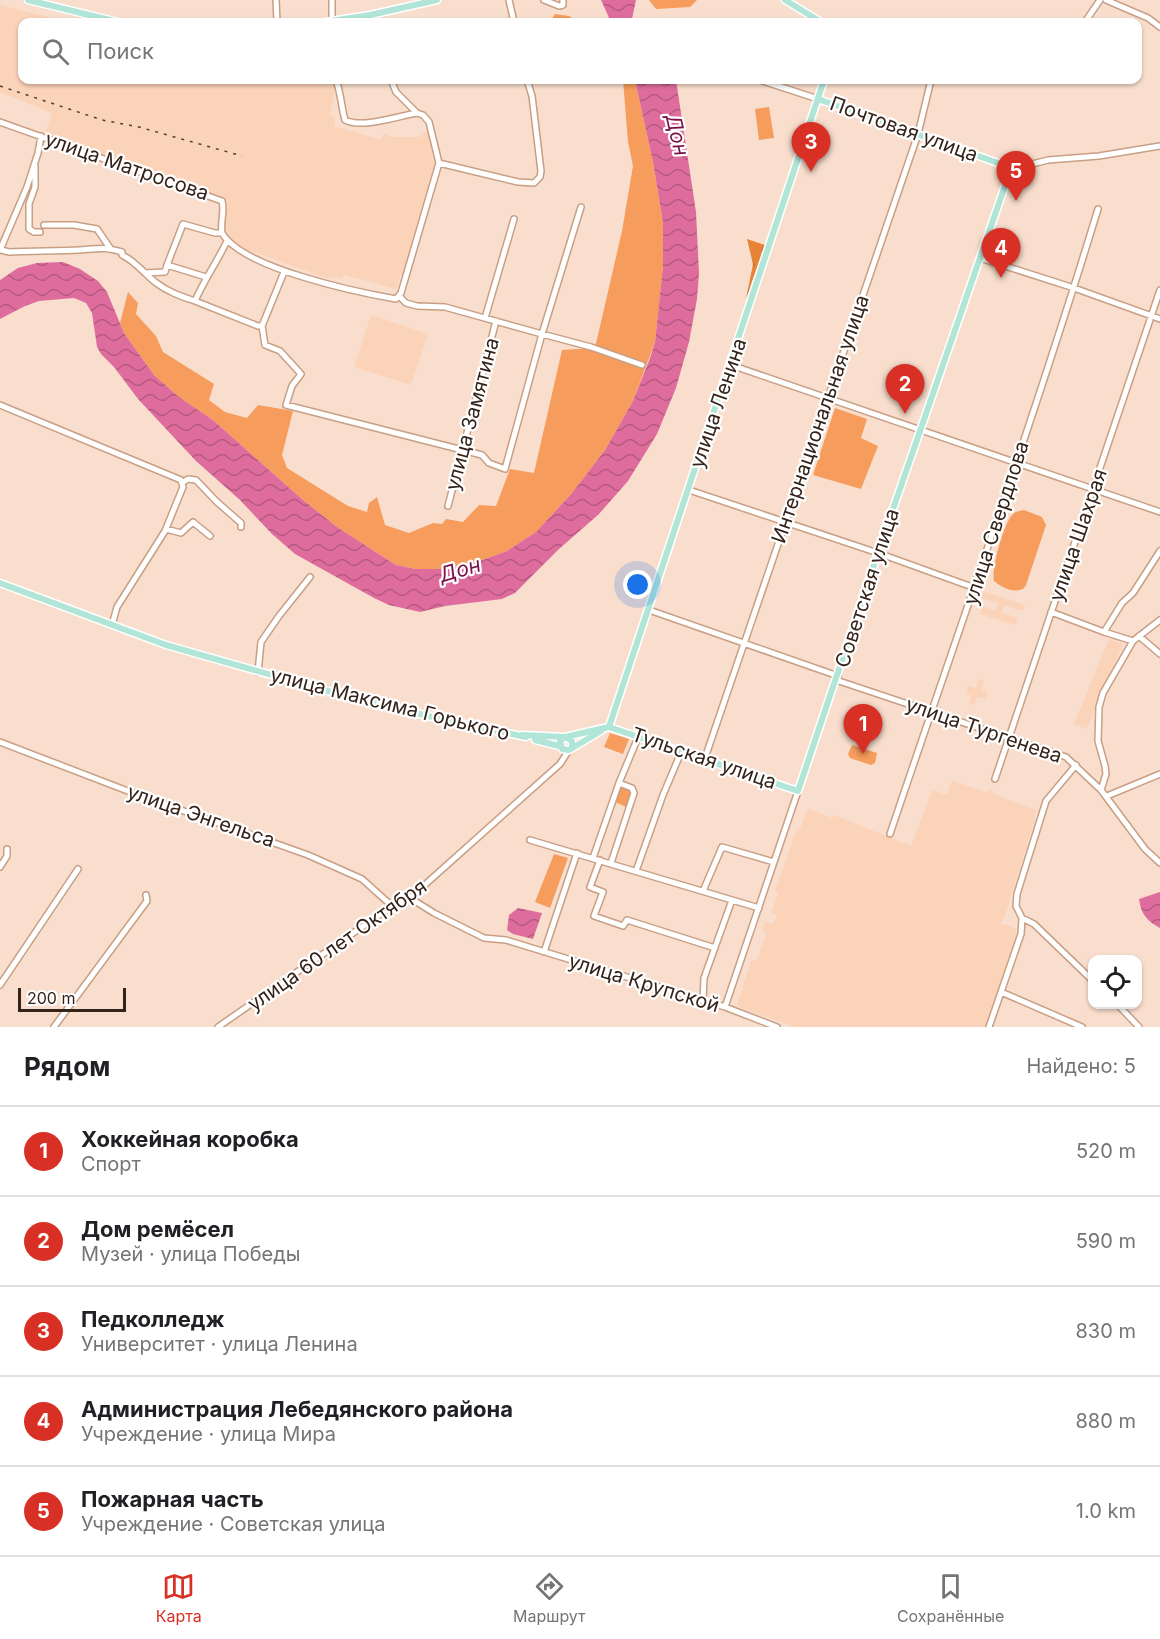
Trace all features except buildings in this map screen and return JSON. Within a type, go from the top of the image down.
[{"type":"main road","points":[[28,0],[102,18]]},
{"type":"main road","points":[[374,18],[437,0]]},
{"type":"main road","points":[[785,0],[814,18]]},
{"type":"main road","name":"улица Ленина","points":[[609,727],[823,84]]},
{"type":"main road","name":"Почтовая улица","points":[[818,99],[998,163],[1008,170]]},
{"type":"main road","name":"Советская улица","points":[[798,791],[1008,177],[1008,170]]},
{"type":"main road","name":"улица Максима Горького","points":[[0,583],[166,645],[258,672],[350,697],[445,720],[522,735],[560,746]]},
{"type":"main road","name":"Тульская улица","points":[[571,749],[609,727]]},
{"type":"main road","name":"Тульская улица","points":[[565,737],[609,727],[639,735],[798,791]]},
{"type":"main road","name":"улица Максима Горького","points":[[522,735],[565,737]]},
{"type":"main road","points":[[565,737],[571,740],[571,749],[563,750],[560,746],[561,740],[565,737]]},
{"type":"street","points":[[276,0],[277,18]]},
{"type":"street","points":[[329,18],[332,0]]},
{"type":"street","points":[[509,0],[513,18]]},
{"type":"street","points":[[544,0],[559,6],[563,5],[563,0]]},
{"type":"street","points":[[1088,18],[1100,0]]},
{"type":"street","points":[[1106,0],[1148,18],[1160,27]]},
{"type":"street","points":[[338,84],[341,92],[343,116],[349,122],[367,122],[417,113]]},
{"type":"street","points":[[393,84],[396,92],[429,122],[439,163],[399,296]]},
{"type":"street","points":[[439,163],[518,182],[534,183],[540,177],[541,171],[532,96],[528,84]]},
{"type":"street","name":"Почтовая улица","points":[[772,84],[818,99]]},
{"type":"street","name":"Интернациональная улица","points":[[705,758],[918,134],[930,84]]},
{"type":"street","name":"улица Матросова","points":[[0,122],[222,201],[220,222],[222,233]]},
{"type":"street","points":[[41,136],[28,184],[0,250],[9,252],[110,248],[122,252],[122,255],[130,258],[170,293],[258,327],[262,326]]},
{"type":"street","points":[[1008,170],[1048,160],[1099,156],[1160,146]]},
{"type":"street","points":[[29,204],[35,188],[34,164]]},
{"type":"street","points":[[28,184],[29,229],[40,232]]},
{"type":"street","points":[[284,272],[262,326],[265,345],[280,351],[301,374],[292,386],[286,405],[482,455],[489,463],[505,469],[542,334],[581,207]]},
{"type":"street","name":"улица Свердлова","points":[[890,834],[975,588],[1098,209]]},
{"type":"street","name":"улица Замятина","points":[[485,318],[514,219]]},
{"type":"street","points":[[145,273],[165,272],[183,224],[222,233],[226,241],[195,301]]},
{"type":"street","points":[[44,225],[74,225],[97,229],[110,248]]},
{"type":"street","name":"улица Замятина","points":[[226,241],[240,251],[284,272],[387,298],[396,299],[399,296],[406,303],[417,306],[445,307],[591,347],[642,365]]},
{"type":"street","points":[[980,258],[1160,319]]},
{"type":"street","points":[[167,265],[206,277]]},
{"type":"street","name":"улица Шахрая","points":[[995,779],[1160,290]]},
{"type":"street","name":"улица Замятина","points":[[448,506],[496,321]]},
{"type":"street","points":[[731,365],[1160,512]]},
{"type":"street","points":[[0,405],[181,480],[183,487],[166,529],[117,607],[112,625]]},
{"type":"street","points":[[182,483],[188,479],[196,480],[241,524],[241,527]]},
{"type":"street","points":[[688,490],[975,588]]},
{"type":"street","points":[[166,529],[181,533],[193,522],[210,536]]},
{"type":"street","points":[[1104,632],[1160,551]]},
{"type":"street","name":"улица Максима Горького","points":[[258,672],[261,642],[310,577]]},
{"type":"street","name":"улица Тургенева","points":[[649,610],[1066,757],[1107,796],[1145,849],[1160,863]]},
{"type":"street","points":[[1051,612],[1133,641]]},
{"type":"street","points":[[1101,790],[1106,774],[1098,741],[1099,707],[1103,693],[1133,641],[1160,620]]},
{"type":"street","points":[[1139,636],[1160,654]]},
{"type":"street","points":[[593,858],[619,783],[639,735]]},
{"type":"street","name":"улица Энгельса","points":[[0,742],[308,855],[362,879],[392,906]]},
{"type":"street","points":[[560,746],[560,764]]},
{"type":"street","name":"улица 60 лет Октября","points":[[218,1027],[392,906],[410,898],[560,764],[571,749]]},
{"type":"street","points":[[636,871],[682,750]]},
{"type":"street","points":[[989,1027],[1021,934],[1022,918],[1016,906],[1017,894],[1046,801],[1076,765]]},
{"type":"street","points":[[1107,796],[1160,774]]},
{"type":"street","points":[[611,863],[634,793],[632,788],[619,783]]},
{"type":"street","name":"Советская улица","points":[[725,1007],[798,791]]},
{"type":"street","points":[[530,840],[759,908]]},
{"type":"street","points":[[703,891],[722,847],[774,862]]},
{"type":"street","points":[[0,867],[7,856],[8,849]]},
{"type":"street","name":"улица Крупской","points":[[544,952],[577,853]]},
{"type":"street","points":[[600,860],[590,887],[603,892],[594,916],[623,926],[627,920],[715,948]]},
{"type":"street","points":[[0,985],[78,869]]},
{"type":"street","points":[[54,1027],[147,901],[146,895]]},
{"type":"street","name":"улица Крупской","points":[[410,898],[434,914],[484,938],[506,940],[725,1007],[777,1027]]},
{"type":"street","points":[[703,1001],[704,978],[732,900]]},
{"type":"street","points":[[1022,918],[1034,924],[1088,976]]},
{"type":"street","points":[[1001,992],[1082,1027]]},
{"type":"street","points":[[1122,1009],[1139,1027]]},
{"type":"shaded area","points":[[649,0],[697,0],[690,7],[656,9]]},
{"type":"shaded area","points":[[0,5],[52,18],[18,18],[18,84],[333,84],[335,90],[330,115],[335,117],[334,126],[381,140],[384,134],[392,137],[419,137],[428,131],[435,170],[405,275],[401,274],[396,289],[344,275],[342,279],[326,278],[245,249],[226,235],[223,221],[228,200],[45,134],[52,113],[0,92]]},
{"type":"shaded area","points":[[555,14],[572,18],[552,18]]},
{"type":"shaded area","points":[[623,84],[636,84],[653,162],[663,223],[663,266],[655,342],[633,401],[605,450],[572,493],[536,532],[507,551],[477,562],[445,569],[416,569],[396,565],[337,527],[213,420],[179,397],[154,375],[124,333],[120,323],[128,292],[138,303],[136,314],[156,336],[163,352],[214,384],[209,400],[225,412],[247,418],[258,405],[293,411],[282,455],[287,468],[348,506],[367,512],[369,503],[377,497],[385,525],[409,533],[433,523],[442,524],[446,519],[463,522],[479,505],[496,506],[510,469],[534,473],[562,350],[595,348],[622,231],[633,166],[628,142]]},
{"type":"shaded area","points":[[769,107],[774,138],[759,140],[755,109]]},
{"type":"shaded area","points":[[371,315],[428,334],[411,385],[354,367]]},
{"type":"shaded area","points":[[835,408],[867,419],[861,438],[878,446],[861,489],[813,475]]},
{"type":"shaded area","points":[[1024,510],[1042,517],[1046,525],[1026,585],[1023,589],[1011,590],[994,581],[994,566],[1006,525],[1015,513]]},
{"type":"shaded area","points":[[983,591],[1025,605],[1023,611],[1004,605],[1002,613],[1018,618],[1015,625],[980,614],[982,606],[995,611],[998,603],[981,598]]},
{"type":"shaded area","points":[[1109,639],[1123,644],[1087,729],[1074,724]]},
{"type":"shaded area","points":[[978,679],[984,681],[982,690],[988,692],[986,699],[977,697],[975,705],[969,704],[971,695],[966,694],[968,686],[976,688]]},
{"type":"shaded area","points":[[610,733],[629,739],[623,754],[604,747]]},
{"type":"shaded area","points":[[852,745],[877,753],[875,763],[871,765],[850,758],[848,754]]},
{"type":"shaded area","points":[[952,780],[982,791],[987,792],[988,789],[993,791],[993,794],[1036,810],[1004,919],[1000,923],[1016,929],[1017,939],[987,1027],[795,1027],[739,1007],[737,1004],[751,961],[757,960],[766,935],[762,929],[765,921],[773,924],[777,915],[771,913],[778,893],[775,891],[797,828],[800,829],[808,808],[832,818],[834,815],[911,846],[932,790],[947,795]]},
{"type":"shaded area","points":[[621,787],[631,791],[626,807],[615,802]]},
{"type":"shaded area","points":[[554,854],[568,858],[550,908],[535,902]]},
{"type":"green space","points":[[747,239],[765,245],[746,299],[753,264]]},
{"type":"water","points":[[601,0],[636,0],[632,18],[609,18]]},
{"type":"water","name":"Дон","points":[[636,84],[677,84],[696,212],[699,273],[689,342],[676,388],[657,434],[628,481],[599,514],[559,549],[515,593],[502,599],[445,606],[420,612],[389,605],[295,554],[196,461],[138,399],[97,347],[92,313],[86,303],[74,298],[39,301],[0,319],[0,280],[18,268],[37,263],[63,262],[80,269],[98,281],[107,292],[124,333],[154,375],[179,397],[213,420],[337,527],[396,565],[416,569],[445,569],[477,562],[507,551],[536,532],[572,493],[605,450],[633,401],[655,342],[663,266],[663,223],[653,162]]},
{"type":"water","points":[[1160,892],[1160,928],[1145,916],[1139,899]]},
{"type":"water","points":[[518,908],[542,913],[533,939],[513,934],[507,930],[509,915]]},
{"type":"railway","points":[[0,86],[102,120],[139,127],[242,156]]},
{"type":"place","name":"Педколледж","points":[[811,172]]},
{"type":"place","name":"Пожарная часть","points":[[1016,201]]},
{"type":"place","name":"Администрация Лебедянского района","points":[[1001,278]]},
{"type":"place","name":"Дом ремёсел","points":[[905,414]]},
{"type":"place","name":"Хоккейная коробка","points":[[863,754]]}]
